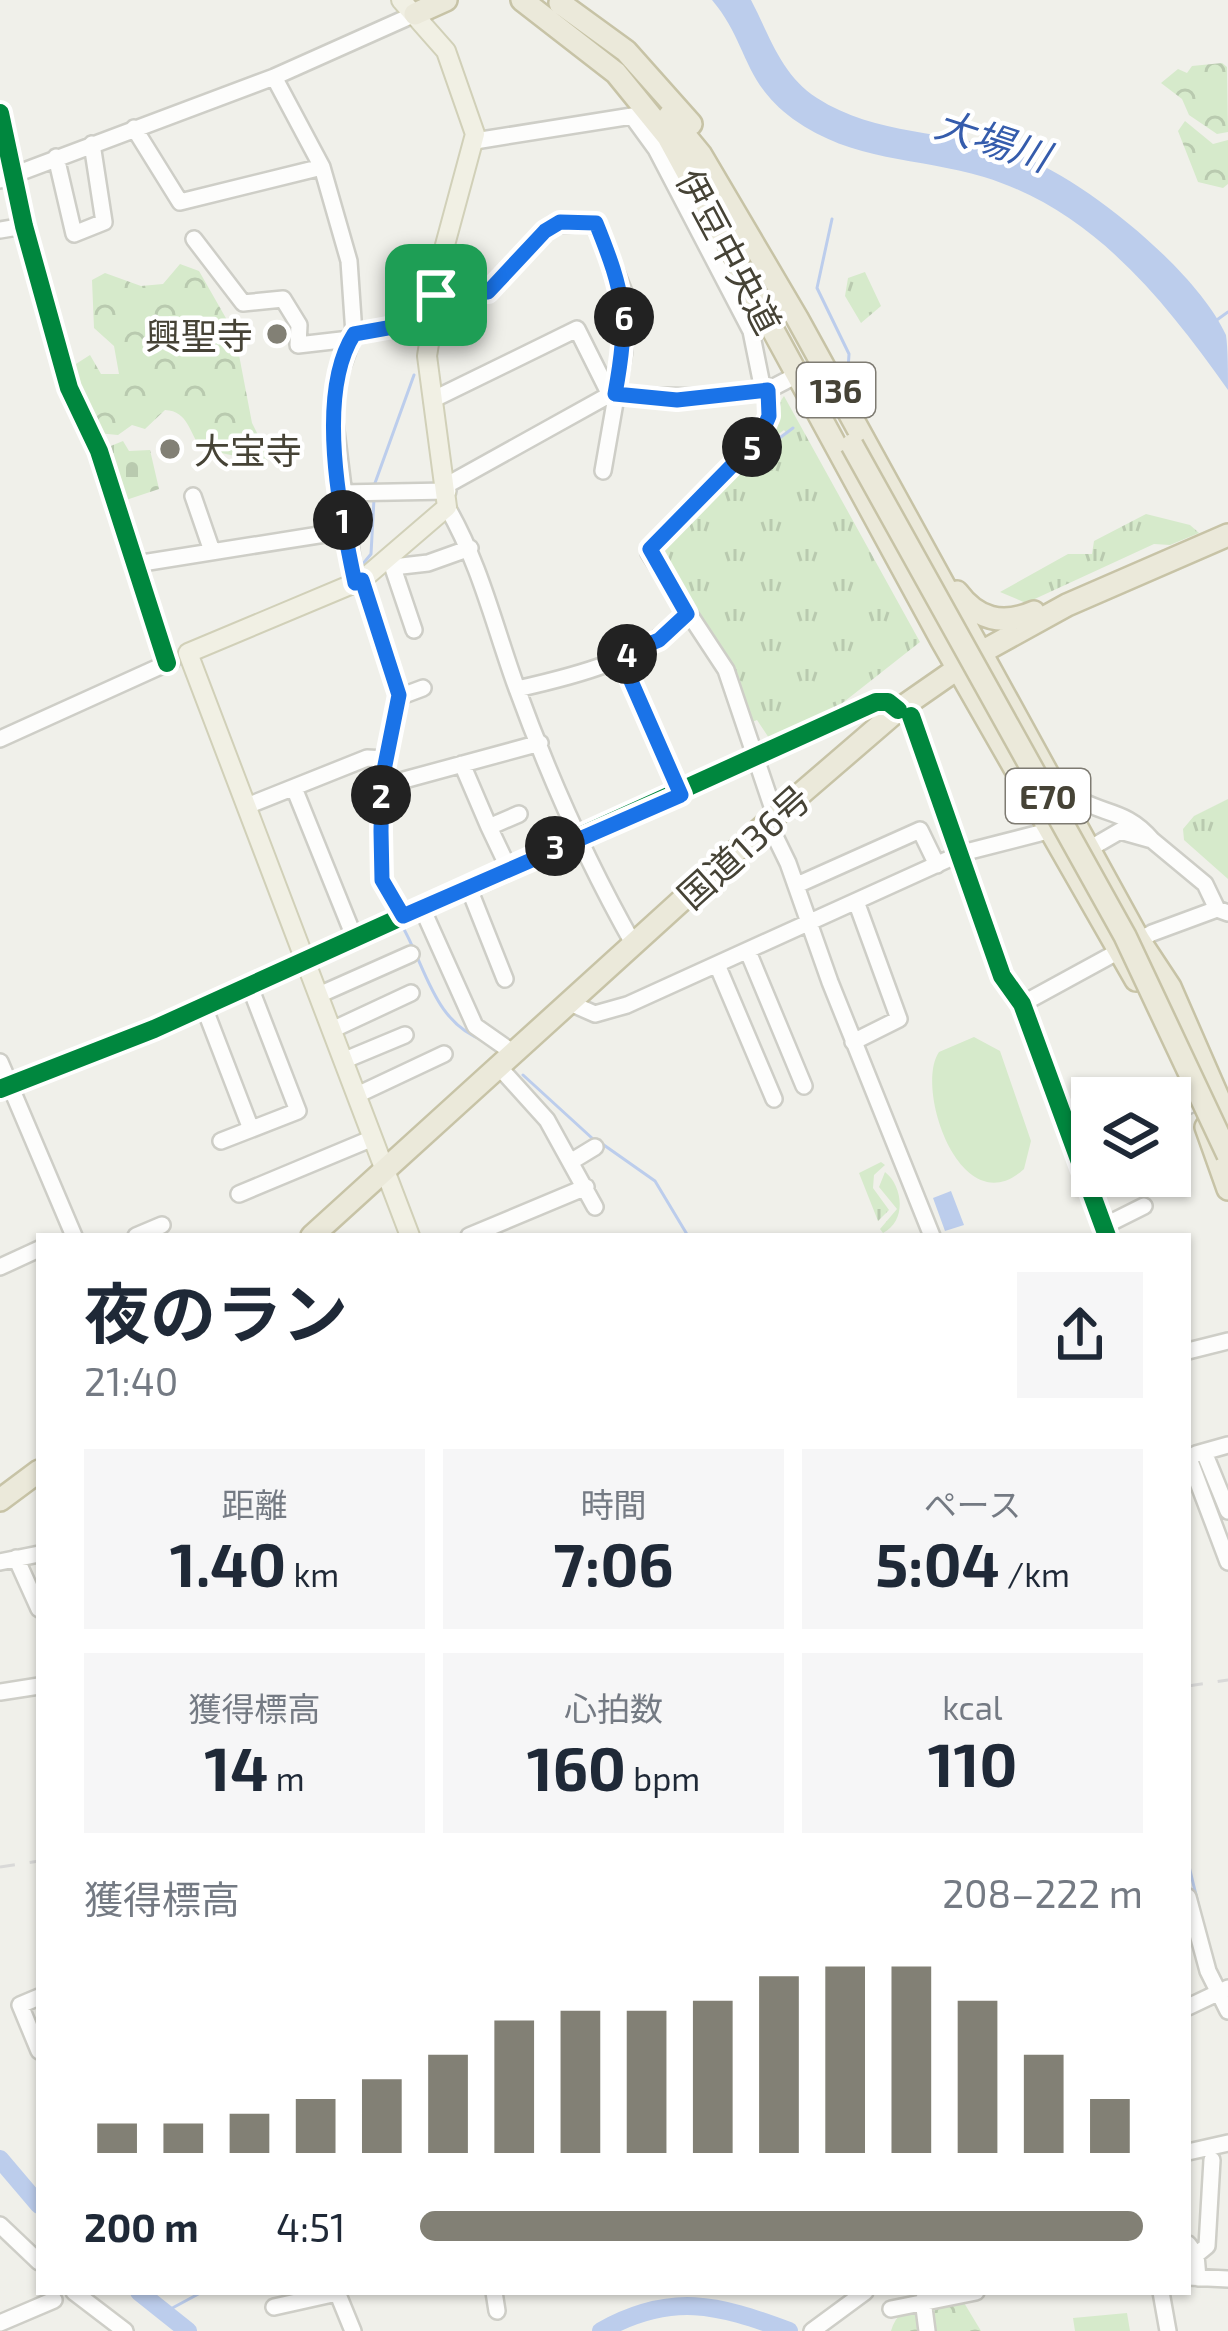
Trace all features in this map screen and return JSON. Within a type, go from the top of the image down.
[{"type":"highway","points":[[416,5],[446,0]]},
{"type":"highway","name":"伊豆中央道","points":[[518,0],[565,32],[648,107],[961,675]]},
{"type":"highway","points":[[553,1],[626,50],[686,117],[762,243],[797,317]]},
{"type":"highway","name":"伊豆中央道","points":[[553,1],[608,52],[701,155],[797,317],[984,659]]},
{"type":"highway","points":[[648,107],[695,170],[852,445]]},
{"type":"highway","points":[[681,133],[852,445]]},
{"type":"highway","name":"E70","points":[[852,445],[1142,969],[1228,1156]]},
{"type":"highway","points":[[891,491],[960,596],[982,616],[1019,619],[1071,595],[1094,592]]},
{"type":"highway","name":"国道136号","points":[[984,659],[1227,539]]},
{"type":"highway","name":"国道136号","points":[[573,1006],[634,945],[772,823],[905,713],[1094,592],[1154,572]]},
{"type":"highway","name":"136","points":[[984,659],[1089,849],[1228,1189]]},
{"type":"highway","name":"136","points":[[961,675],[1048,831],[1130,946],[1170,986],[1223,1089],[1228,1120]]},
{"type":"highway","name":"国道136号","points":[[331,1233],[772,823]]},
{"type":"highway","name":"国道136号","points":[[316,1233],[387,1176]]},
{"type":"highway","points":[[0,1500],[36,1473]]},
{"type":"highway","points":[[0,1511],[36,1486]]},
{"type":"main road","points":[[409,1233],[309,960],[188,653],[358,582],[392,563],[447,494],[427,356],[436,295],[475,141],[446,51],[416,5]]},
{"type":"street","points":[[6,178],[274,77],[416,5]]},
{"type":"street","points":[[274,77],[322,167],[349,261],[352,337],[335,396],[340,494],[358,582],[399,697],[381,793],[382,880],[403,916]]},
{"type":"street","points":[[0,113],[6,178],[69,388],[99,451],[167,663]]},
{"type":"street","points":[[475,141],[632,116],[656,149],[752,331],[769,416],[760,437],[650,549],[726,670],[772,823],[931,1233]]},
{"type":"street","points":[[134,128],[180,202],[322,167]]},
{"type":"street","points":[[56,157],[74,234],[104,222],[92,144]]},
{"type":"street","points":[[436,295],[488,292],[552,225],[596,223],[623,292],[624,351],[612,395],[615,426],[604,471]]},
{"type":"street","points":[[0,230],[24,226]]},
{"type":"street","points":[[194,239],[243,302],[283,299],[299,325],[298,345],[432,320]]},
{"type":"street","points":[[432,400],[577,329],[612,395]]},
{"type":"street","points":[[340,494],[447,494],[612,395],[677,400],[766,390],[797,375]]},
{"type":"street","points":[[447,494],[517,689],[634,945]]},
{"type":"street","points":[[193,496],[212,551]]},
{"type":"street","points":[[136,564],[344,531]]},
{"type":"street","points":[[414,629],[392,563],[428,563],[470,548]]},
{"type":"street","points":[[517,689],[659,640],[687,614]]},
{"type":"street","points":[[0,740],[188,653]]},
{"type":"street","points":[[620,656],[681,795]]},
{"type":"street","points":[[399,697],[423,688]]},
{"type":"street","points":[[4,1087],[250,987],[508,867],[681,795],[880,700],[905,713],[962,853],[1002,976],[1022,1004],[1071,1121]]},
{"type":"street","points":[[381,793],[404,780],[540,742]]},
{"type":"street","points":[[247,806],[367,758],[386,760]]},
{"type":"street","points":[[462,764],[508,867]]},
{"type":"street","points":[[1022,1004],[1130,946],[1222,911],[1205,884],[1127,817],[1080,805],[1046,770]]},
{"type":"street","points":[[294,788],[355,938]]},
{"type":"street","points":[[489,827],[519,814]]},
{"type":"street","points":[[797,885],[920,830],[937,865]]},
{"type":"street","points":[[573,1006],[606,1012],[718,968],[962,853],[1048,831]]},
{"type":"street","points":[[1089,849],[1120,831],[1152,840]]},
{"type":"street","points":[[468,886],[505,979]]},
{"type":"street","points":[[853,1042],[899,1022],[856,904]]},
{"type":"street","points":[[422,908],[475,1027],[532,1100],[595,1207]]},
{"type":"street","points":[[748,953],[804,1086]]},
{"type":"street","points":[[321,994],[411,954]]},
{"type":"street","points":[[718,968],[774,1099]]},
{"type":"street","points":[[221,1141],[298,1111],[250,987]]},
{"type":"street","points":[[334,1030],[411,994]]},
{"type":"street","points":[[204,1007],[251,1129]]},
{"type":"street","points":[[345,1060],[405,1035]]},
{"type":"street","points":[[357,1095],[444,1054]]},
{"type":"street","points":[[0,1062],[4,1087],[70,1233]]},
{"type":"street","points":[[1191,1104],[1195,1102]]},
{"type":"street","points":[[238,1194],[373,1138]]},
{"type":"street","points":[[572,1161],[595,1147]]},
{"type":"street","points":[[476,1233],[586,1187]]},
{"type":"street","points":[[1097,1197],[1106,1231],[1144,1206]]},
{"type":"street","points":[[143,1233],[162,1225]]},
{"type":"street","points":[[0,1267],[36,1250]]},
{"type":"street","points":[[1191,1350],[1228,1340]]},
{"type":"street","points":[[1192,1455],[1228,1445]]},
{"type":"street","points":[[1192,1455],[1228,1511]]},
{"type":"street","points":[[1192,1455],[1228,1562]]},
{"type":"street","points":[[8,1560],[36,1604]]},
{"type":"street","points":[[0,1691],[36,1687]]},
{"type":"street","points":[[1191,1905],[1228,2011]]},
{"type":"street","points":[[1191,2006],[1223,1991]]},
{"type":"street","points":[[36,1998],[20,2005],[36,2044]]},
{"type":"street","points":[[1191,2151],[1228,2143]]},
{"type":"street","points":[[1212,2160],[1207,2246],[1192,2249],[1193,2277],[1228,2279]]},
{"type":"street","points":[[0,2225],[36,2259]]},
{"type":"street","points":[[78,2295],[125,2331]]},
{"type":"street","points":[[274,2307],[324,2295]]},
{"type":"street","points":[[338,2295],[353,2331]]},
{"type":"street","points":[[494,2295],[497,2312]]},
{"type":"street","points":[[891,2309],[956,2295]]},
{"type":"street","points":[[1161,2295],[1168,2331]]},
{"type":"street","points":[[812,2331],[843,2298]]},
{"type":"street","points":[[0,2323],[54,2300]]},
{"type":"street","points":[[923,2300],[927,2331]]},
{"type":"green space","points":[[1222,63],[1227,67],[1228,132],[1217,134],[1189,115],[1182,99],[1161,83],[1178,69],[1187,73],[1192,66]]},
{"type":"green space","points":[[1185,121],[1213,144],[1228,140],[1228,184],[1223,188],[1198,182],[1178,131]]},
{"type":"green space","points":[[180,264],[199,271],[235,334],[252,423],[269,457],[265,462],[202,449],[184,419],[173,411],[165,410],[145,429],[132,425],[118,435],[97,433],[68,369],[90,355],[101,374],[119,374],[114,346],[94,328],[92,280],[105,273],[141,286],[163,284]]},
{"type":"green space","points":[[865,272],[881,306],[861,323],[845,296],[848,278]]},
{"type":"green space","points":[[784,396],[920,642],[812,727],[773,744],[757,720],[750,723],[689,597],[663,558],[665,548],[738,471],[787,434],[784,430],[740,463]]},
{"type":"green space","points":[[123,441],[129,451],[150,450],[159,489],[117,503],[101,450]]},
{"type":"green space","points":[[1146,514],[1190,525],[1199,533],[1170,545],[1154,544],[1026,603],[1000,592],[1068,554],[1092,554],[1094,541]]},
{"type":"green space","points":[[1228,799],[1228,879],[1184,840],[1183,829],[1194,816]]},
{"type":"green space","points":[[974,1037],[1000,1051],[1031,1141],[1024,1169],[1001,1182],[981,1180],[963,1167],[938,1120],[933,1070],[939,1052]]},
{"type":"green space","points":[[881,1162],[885,1165],[874,1175],[873,1188],[889,1210],[878,1221],[859,1173]]},
{"type":"green space","points":[[885,1172],[896,1186],[900,1203],[896,1220],[883,1233],[880,1229],[897,1209],[879,1187]]},
{"type":"green space","points":[[963,2301],[981,2331],[891,2331],[910,2308]]},
{"type":"green space","points":[[1127,2313],[1130,2331],[1075,2331],[1073,2318]]},
{"type":"water","points":[[712,0],[751,0],[794,78],[840,110],[887,126],[1011,152],[1101,202],[1163,254],[1211,309],[1226,335],[1228,390],[1152,292],[1123,262],[1060,212],[984,177],[862,151],[793,119],[764,91]]},
{"type":"water","points":[[951,1191],[964,1225],[945,1231],[933,1198]]},
{"type":"waterway","points":[[832,219],[817,288],[849,354],[848,370]]},
{"type":"waterway","points":[[1214,322],[1228,312]]},
{"type":"waterway","points":[[375,483],[414,375]]},
{"type":"waterway","points":[[742,466],[793,428]]},
{"type":"waterway","points":[[362,565],[371,554],[374,499]]},
{"type":"waterway","points":[[590,662],[614,652]]},
{"type":"waterway","points":[[401,924],[442,1007],[467,1033],[485,1041]]},
{"type":"waterway","points":[[523,1075],[593,1139]]},
{"type":"waterway","points":[[601,1143],[655,1181],[686,1233]]},
{"type":"waterway","points":[[1191,1874],[1206,1936]]},
{"type":"waterway","points":[[1208,1946],[1216,1971]]},
{"type":"waterway","points":[[0,2159],[36,2201]]},
{"type":"waterway","points":[[143,2295],[188,2331]]},
{"type":"waterway","points":[[165,2312],[196,2295]]},
{"type":"waterway","points":[[601,2331],[650,2311],[694,2306],[739,2314],[789,2331]]},
{"type":"railway","points":[[1191,1686],[1228,1680]]},
{"type":"railway","points":[[0,1867],[36,1861]]},
{"type":"cycle path","points":[[0,113],[24,226],[69,388],[99,451],[167,663]]},
{"type":"cycle path","points":[[0,1089],[154,1029],[876,702],[888,702],[898,710]]},
{"type":"cycle path","points":[[911,716],[1002,976],[1022,1004],[1106,1233]]},
{"type":"place","name":"興聖寺","points":[[277,334]]},
{"type":"place","name":"大宝寺","points":[[170,449]]},
{"type":"route","points":[[596,223],[623,292],[624,351],[615,394],[677,400],[768,390],[769,416],[760,437],[650,549],[687,614],[659,640],[620,656],[681,795],[580,835],[403,916],[382,880],[381,831],[382,780],[399,695],[362,580],[355,583],[340,494],[335,396],[354,334],[432,320],[436,295],[472,297],[488,292],[506,279],[552,225],[596,223]]},
{"type":"water label","name":"大場川","points":[[993,139]]}]
